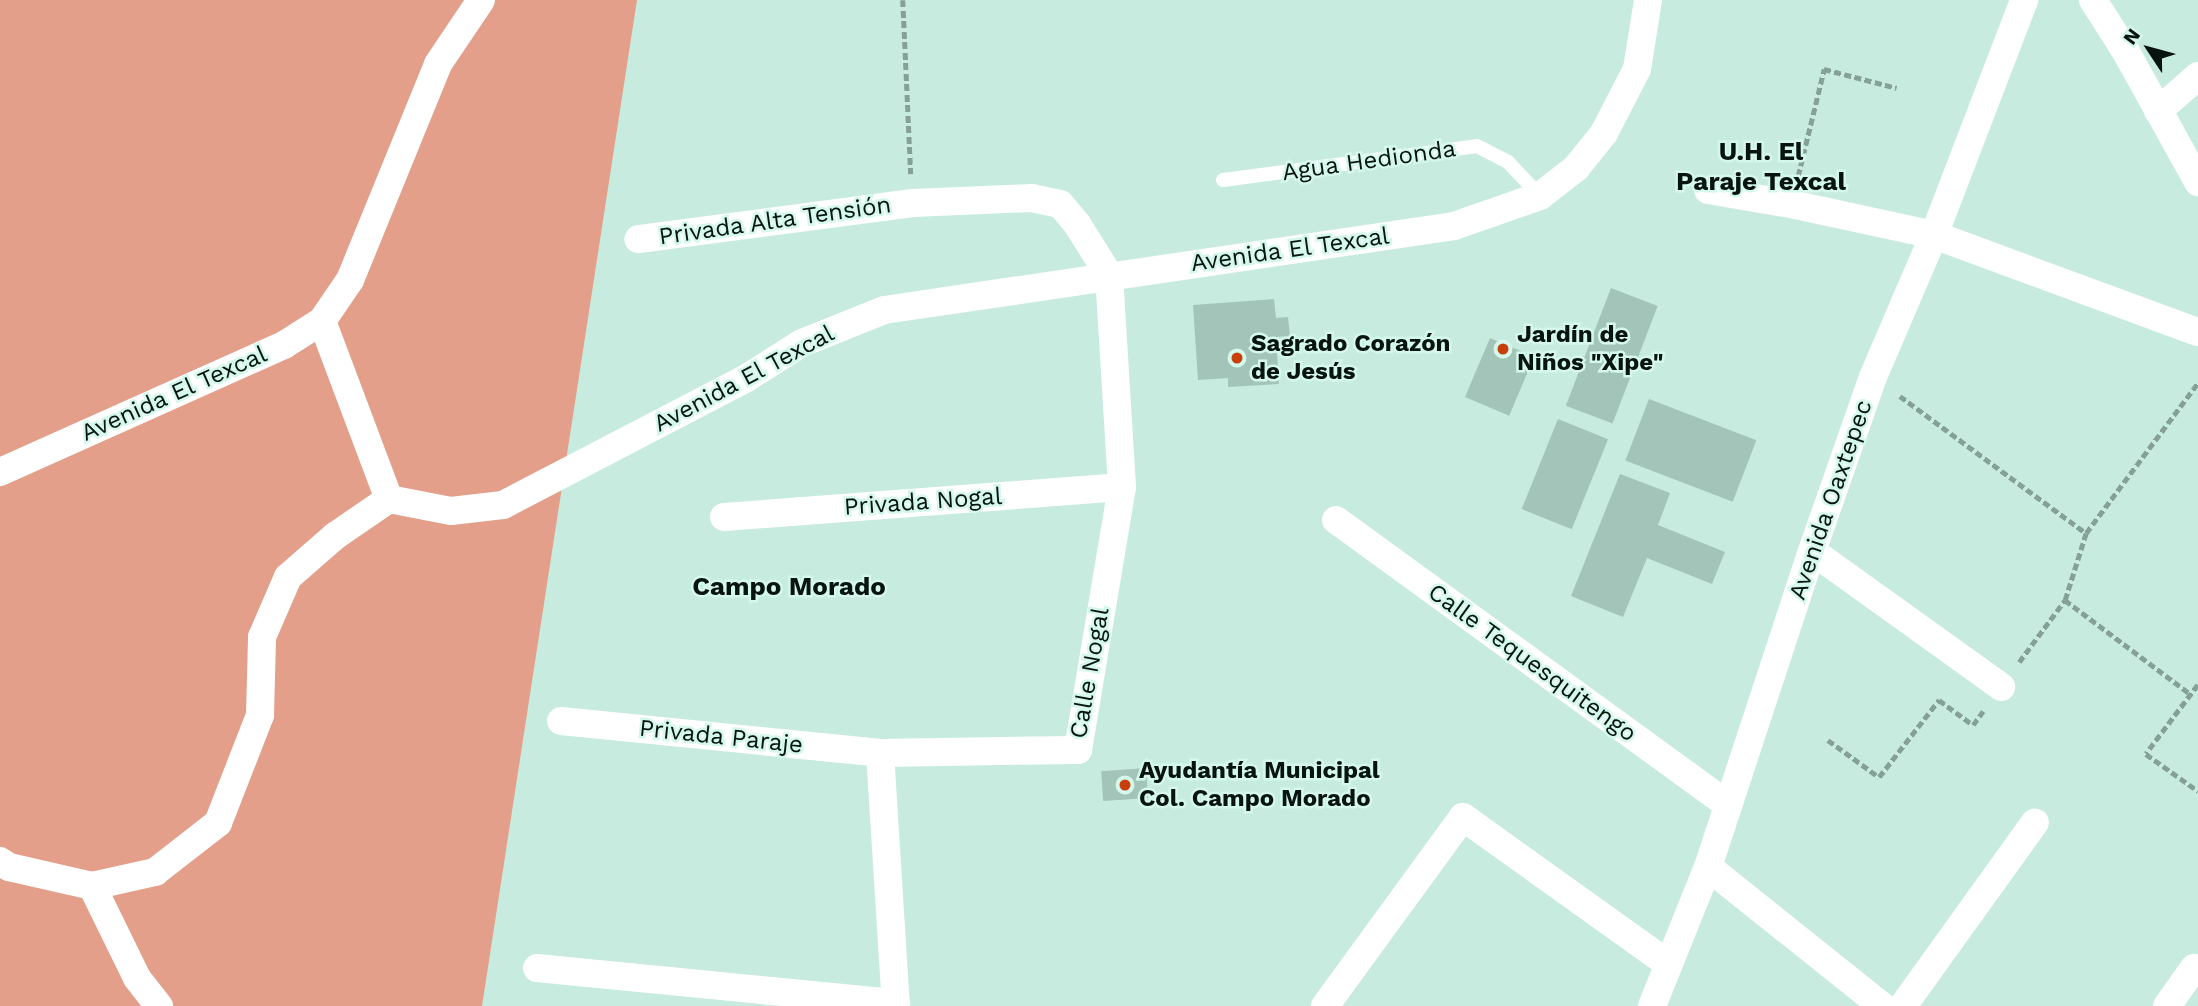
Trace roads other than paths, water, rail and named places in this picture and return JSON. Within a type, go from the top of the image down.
[{"type":"street","name":"Avenida El Texcal","points":[[0,472],[284,345],[322,321],[350,279],[438,64],[481,0]]},
{"type":"street","name":"Avenida El Texcal","points":[[389,499],[452,510],[503,505],[745,379],[802,343],[884,310],[1454,226],[1540,196],[1576,168],[1604,133],[1637,69],[1648,0]]},
{"type":"street","name":"Avenida Oaxtepec","points":[[1652,1006],[1708,867],[1812,551],[1873,377],[1934,235],[2024,0]]},
{"type":"street","points":[[2093,0],[2126,51],[2198,182]]},
{"type":"street","points":[[2158,111],[2198,76]]},
{"type":"street","points":[[1708,190],[1791,204],[1934,235],[2198,332]]},
{"type":"street","name":"Privada Alta Tensión","points":[[638,239],[913,203],[1032,198],[1060,205],[1077,225],[1109,275]]},
{"type":"street","name":"Calle Nogal","points":[[880,754],[1078,750],[1122,487],[1109,275]]},
{"type":"street","points":[[0,861],[9,867],[92,886],[155,872],[218,822],[260,715],[262,637],[288,577],[335,536],[389,499],[322,321]]},
{"type":"street","name":"Privada Nogal","points":[[724,517],[1122,487]]},
{"type":"street","name":"Calle Tequesquitengo","points":[[1336,520],[1728,805]]},
{"type":"street","points":[[1812,551],[2001,687]]},
{"type":"street","name":"Privada Paraje","points":[[561,721],[880,754]]},
{"type":"street","points":[[537,968],[896,1004],[880,754]]},
{"type":"street","points":[[1325,1006],[1463,817],[1668,964]]},
{"type":"street","points":[[1903,1006],[2035,822]]},
{"type":"street","points":[[1708,867],[1882,1006]]},
{"type":"street","points":[[92,886],[136,978],[159,1006]]},
{"type":"street","points":[[2166,1006],[2194,968]]},
{"type":"lane","name":"Agua Hedionda","points":[[1223,180],[1477,146],[1508,162],[1540,196]]},
{"type":"place","name":"Jardín de Niños \"Xipe\"","points":[[1503,349]]},
{"type":"place","name":"Sagrado Corazón de Jesús","points":[[1237,358]]},
{"type":"place","name":"Ayudantía Municipal Col. Campo Morado","points":[[1125,785]]},
{"type":"district","name":"U.H. El Paraje Texcal","points":[[1761,167]]},
{"type":"district","name":"Campo Morado","points":[[789,587]]}]
